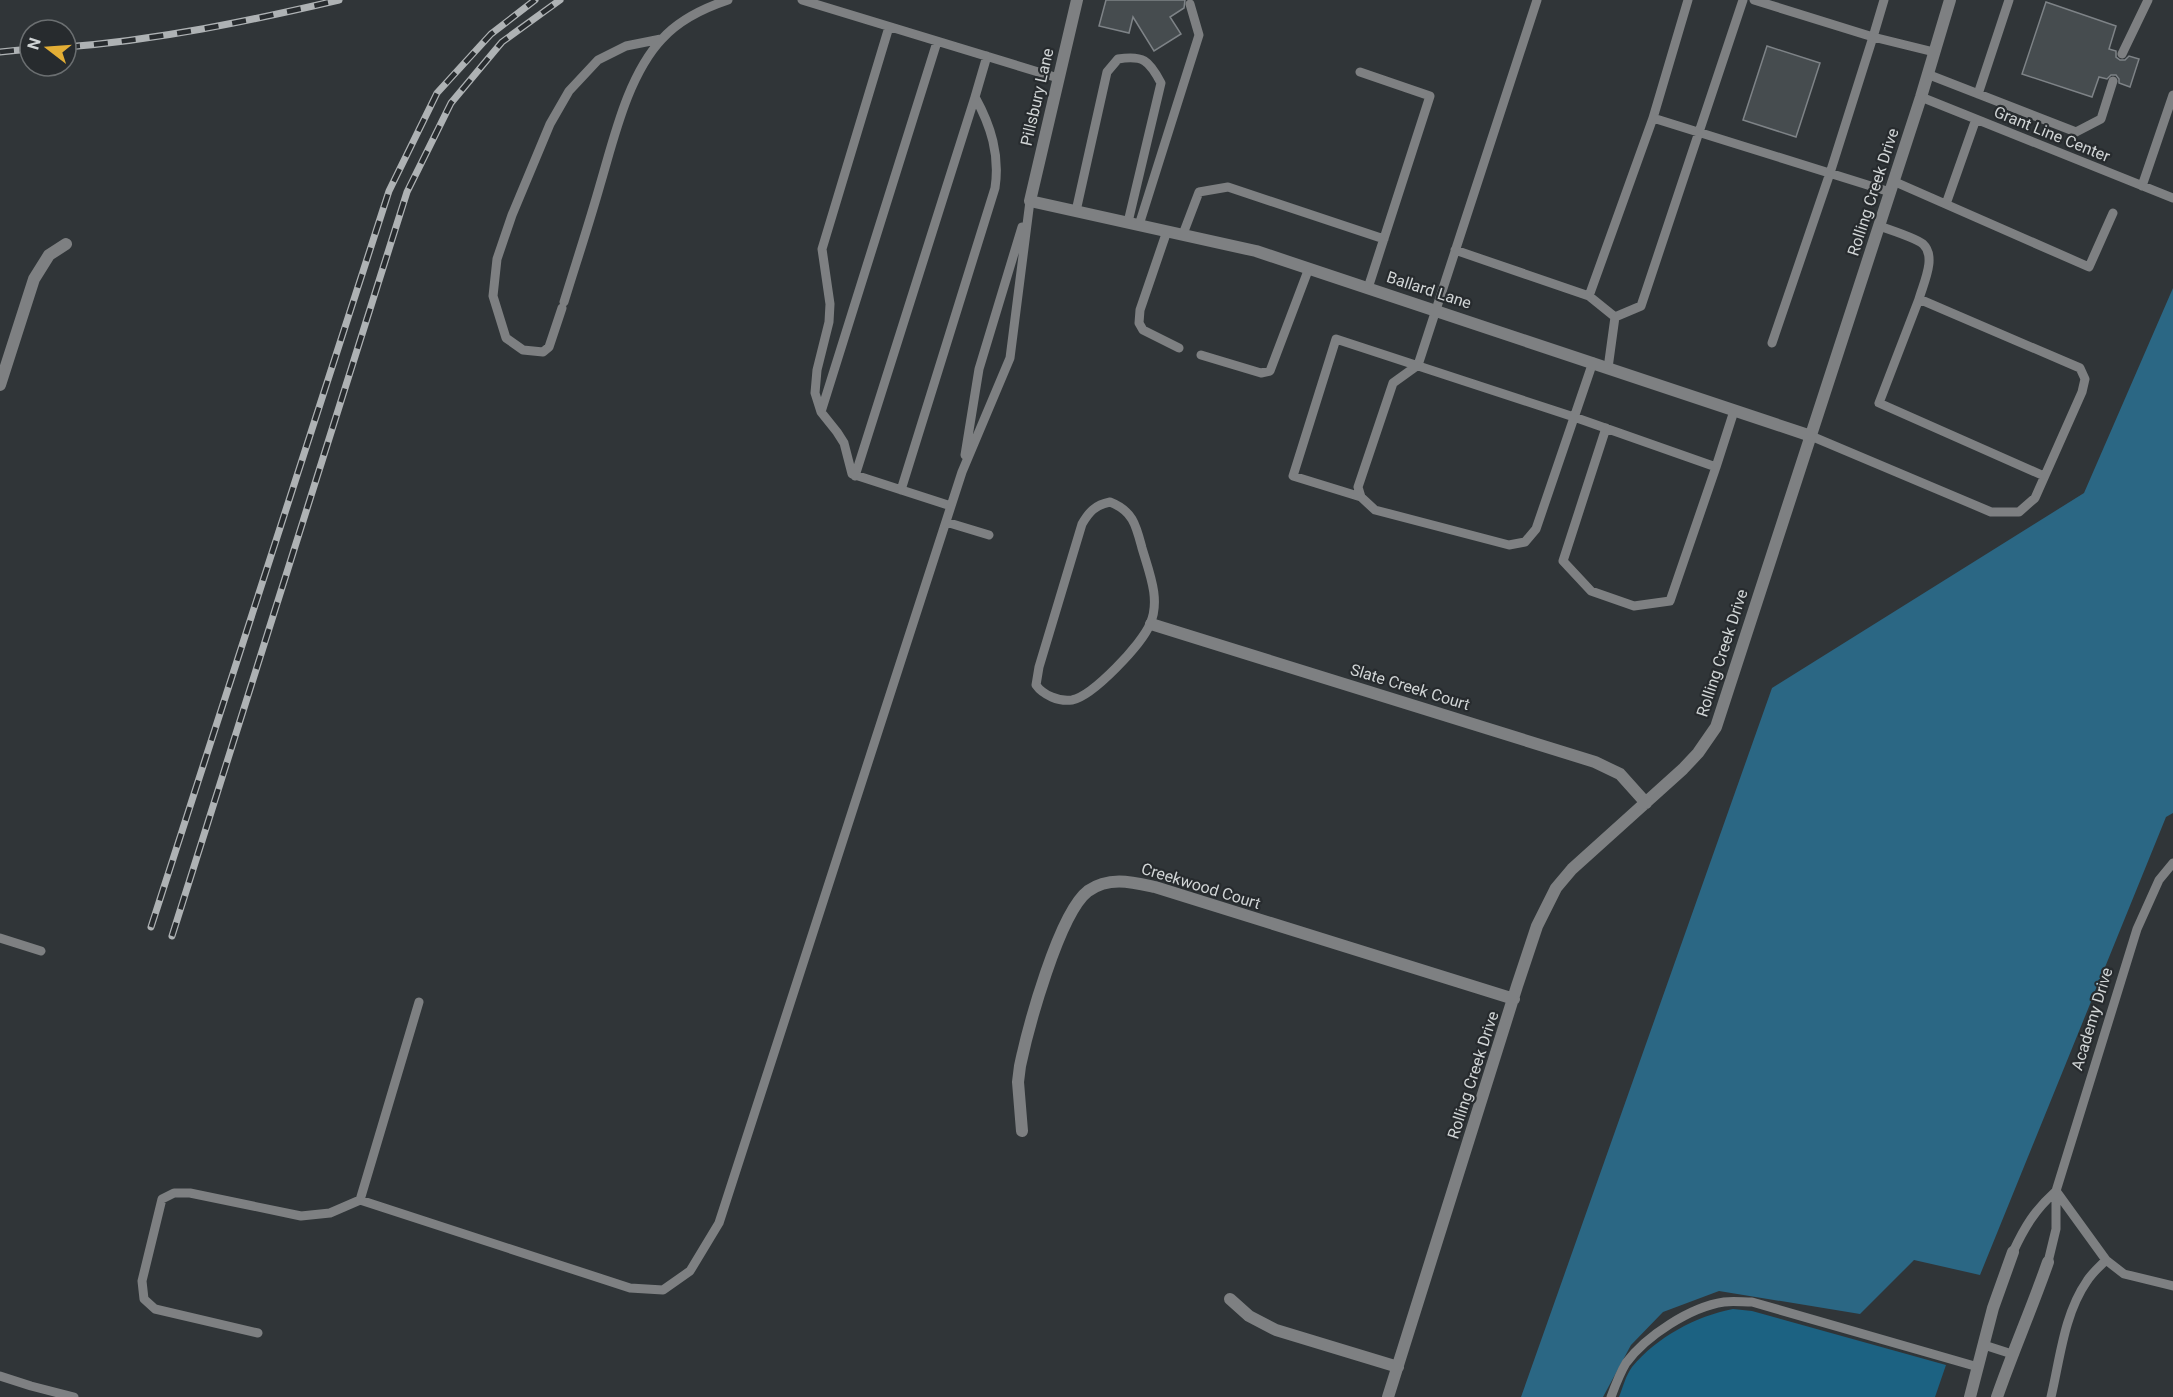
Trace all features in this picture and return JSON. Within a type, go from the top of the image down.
[{"type":"street","name":"Pillsbury Lane","points":[[1030,201],[1077,0]]},
{"type":"street","name":"Rolling Creek Drive","points":[[1388,1397],[1514,999],[1516,986],[1538,926],[1556,888],[1572,869],[1683,769],[1698,753],[1716,727],[1921,97],[1950,0]]},
{"type":"street","name":"Ballard Lane","points":[[1030,201],[1256,251],[1811,436]]},
{"type":"street","points":[[0,385],[34,279],[49,255],[66,244]]},
{"type":"street","name":"Slate Creek Court","points":[[1151,624],[1595,762],[1620,774],[1646,803]]},
{"type":"street","name":"Creekwood Court","points":[[1022,1131],[1018,1082],[1020,1066],[1058,942],[1076,905],[1088,892],[1103,883],[1119,880],[1155,887],[1514,999]]},
{"type":"street","name":"Academy Drive","points":[[1970,1397],[1992,1308],[2013,1252]]},
{"type":"street","name":"Academy Drive","points":[[1998,1397],[2012,1354],[2030,1315],[2048,1262]]},
{"type":"street","points":[[1230,1299],[1249,1316],[1276,1330],[1398,1367]]},
{"type":"lane","points":[[661,39],[626,46],[598,60],[569,91],[550,124],[512,215],[497,259],[493,296],[506,338],[523,350],[543,352],[549,347],[632,85],[661,39],[680,23],[706,8],[728,0]]},
{"type":"lane","points":[[802,0],[1058,78]]},
{"type":"lane","points":[[1361,497],[1358,487],[1393,383],[1418,364],[1537,0]]},
{"type":"lane","points":[[1589,296],[1653,118],[1688,0]]},
{"type":"lane","points":[[1615,317],[1641,306],[1743,0]]},
{"type":"lane","points":[[1754,0],[1873,37],[1934,52]]},
{"type":"lane","points":[[1772,343],[1830,173],[1884,0]]},
{"type":"lane","points":[[1978,94],[2009,0]]},
{"type":"lane","points":[[2122,54],[2148,0]]},
{"type":"lane","points":[[1134,223],[1199,35],[1190,4]]},
{"type":"lane","points":[[890,27],[824,242],[823,267],[830,303],[829,322],[815,393],[821,412],[844,443],[852,474],[951,506]]},
{"type":"lane","points":[[821,412],[937,42]]},
{"type":"lane","points":[[855,476],[987,56]]},
{"type":"lane","points":[[1076,211],[1107,72],[1118,59],[1136,56],[1151,65],[1161,82],[1134,223]]},
{"type":"lane","points":[[1360,72],[1430,96],[1368,288]]},
{"type":"lane","points":[[1928,74],[2076,132],[2101,119],[2113,81]]},
{"type":"lane","points":[[2142,186],[2173,95]]},
{"type":"lane","points":[[901,490],[995,188],[997,174],[991,131],[975,97]]},
{"type":"lane","name":"Grant Line Center","points":[[1921,97],[2173,198]]},
{"type":"lane","points":[[1653,118],[1830,173],[1892,186],[1946,204],[2089,267],[2113,213]]},
{"type":"lane","points":[[1946,204],[1976,119]]},
{"type":"lane","points":[[1183,234],[1199,192],[1227,187],[1384,239]]},
{"type":"lane","points":[[962,472],[979,369],[1030,201]]},
{"type":"lane","points":[[258,1334],[155,1310],[144,1299],[142,1281],[162,1199],[174,1193],[190,1193],[302,1215],[330,1213],[360,1200],[630,1288],[663,1290],[690,1271],[719,1223],[962,472],[1010,358],[1030,201]]},
{"type":"lane","points":[[1879,226],[1923,244],[1929,255],[1928,270],[1919,299],[1879,403],[2044,476]]},
{"type":"lane","points":[[1167,231],[1140,310],[1138,323],[1143,330],[1179,348]]},
{"type":"lane","points":[[1455,250],[1589,296],[1615,317]]},
{"type":"lane","points":[[1201,355],[1261,373],[1270,371],[1309,268]]},
{"type":"lane","points":[[1811,436],[1991,512],[2019,512],[2035,498],[2082,392],[2085,379],[2080,369],[1919,299]]},
{"type":"lane","points":[[1608,368],[1615,317]]},
{"type":"lane","points":[[1593,362],[1574,417],[1536,529],[1525,542],[1509,545],[1375,510],[1361,497],[1293,476],[1336,339],[1418,364],[1574,417],[1606,428],[1716,467]]},
{"type":"lane","points":[[1606,428],[1563,561],[1591,591],[1634,606],[1670,601],[1734,411]]},
{"type":"lane","points":[[1110,502],[1131,514],[1140,537],[1155,594],[1151,624],[1129,655],[1083,696],[1071,700],[1056,698],[1041,692],[1036,685],[1039,667],[1082,525],[1089,511],[1100,504],[1110,502]]},
{"type":"lane","points":[[946,522],[990,535]]},
{"type":"lane","name":"Academy Drive","points":[[2048,1262],[2056,1229],[2056,1191],[2137,929],[2160,880],[2173,863]]},
{"type":"lane","points":[[0,938],[41,951]]},
{"type":"lane","points":[[360,1200],[419,1002]]},
{"type":"lane","points":[[2056,1191],[2106,1260],[2124,1274],[2173,1286]]},
{"type":"lane","name":"Academy Drive","points":[[2013,1252],[2022,1232],[2037,1209],[2056,1191]]},
{"type":"lane","points":[[2050,1397],[2072,1312],[2086,1281],[2106,1260]]},
{"type":"lane","points":[[1611,1397],[1626,1364],[1642,1345],[1691,1313],[1723,1302],[1752,1302],[1978,1367]]},
{"type":"lane","points":[[1984,1345],[2012,1354]]},
{"type":"lane","points":[[0,1376],[74,1397]]},
{"type":"lane","points":[[28,1397],[31,1386]]},
{"type":"shaded area","points":[[2173,288],[2173,813],[2166,817],[1980,1275],[1914,1260],[1860,1314],[1719,1291],[1663,1312],[1631,1345],[1603,1397],[1521,1397],[1772,688],[2084,493]]},
{"type":"shaded area","points":[[1733,1309],[1752,1311],[1946,1365],[1935,1397],[1619,1397],[1632,1367],[1653,1346],[1678,1329],[1705,1317]]},
{"type":"building","points":[[1106,0],[1185,0],[1184,8],[1170,17],[1181,34],[1154,51],[1133,17],[1129,33],[1099,26]]},
{"type":"building","points":[[2046,2],[2116,26],[2109,49],[2116,51],[2116,57],[2120,60],[2125,60],[2129,56],[2139,59],[2130,87],[2119,83],[2116,75],[2111,75],[2107,79],[2099,77],[2092,97],[2022,74]]},
{"type":"building","points":[[1767,46],[1820,63],[1796,137],[1743,120]]},
{"type":"railway","points":[[78,46],[203,29],[339,0]]},
{"type":"railway","points":[[151,927],[389,191],[437,93],[491,34],[535,0]]},
{"type":"railway","points":[[172,936],[407,192],[451,103],[502,42],[560,0]]},
{"type":"railway","points":[[0,52],[18,50]]}]
